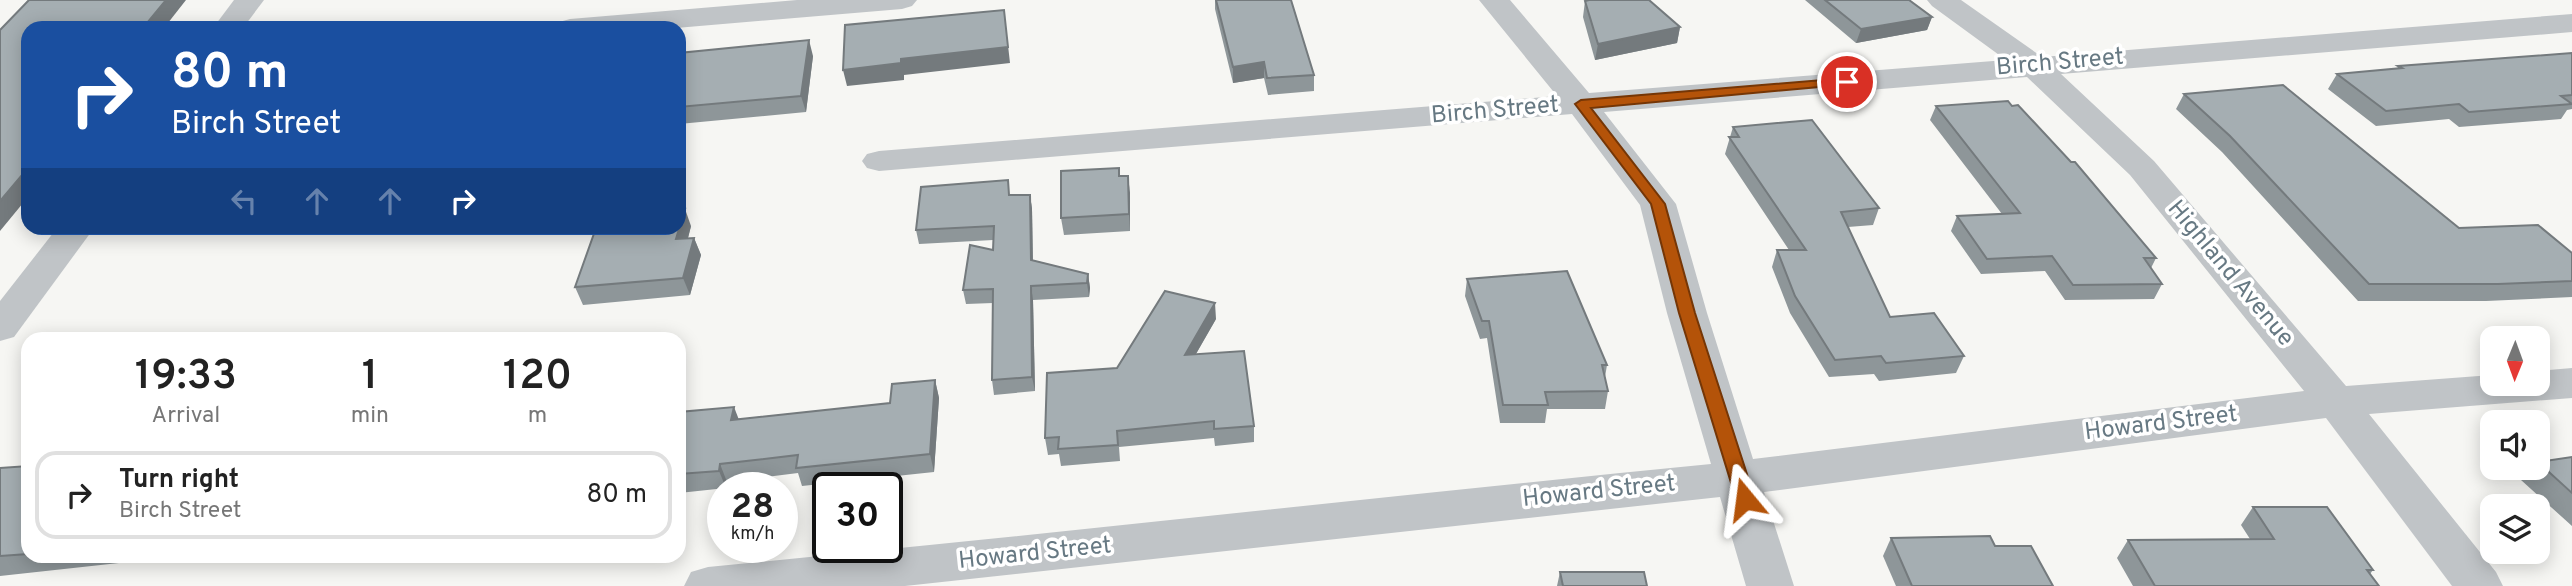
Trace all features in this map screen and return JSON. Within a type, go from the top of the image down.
[{"type":"street","points":[[233,21],[249,0]]},
{"type":"street","points":[[653,21],[902,0]]},
{"type":"street","points":[[1494,0],[1581,104],[1658,204],[1687,313],[1740,478],[1770,586]]},
{"type":"street","name":"Highland Avenue","points":[[1942,0],[2033,65],[2142,168],[2336,402],[2479,586]]},
{"type":"street","name":"Birch Street","points":[[879,161],[2572,23]]},
{"type":"street","points":[[0,328],[71,235]]},
{"type":"street","name":"Howard Street","points":[[708,586],[1058,569],[1392,513],[1740,478],[2336,402],[2572,383]]},
{"type":"building","points":[[29,0],[166,0],[149,21],[21,21],[21,176],[0,201],[0,30]]},
{"type":"building","points":[[1216,0],[1291,0],[1314,75],[1267,78],[1264,62],[1233,67]]},
{"type":"building","points":[[1649,0],[1680,27],[1598,44],[1585,1]]},
{"type":"building","points":[[1825,0],[1909,0],[1932,17],[1861,29]]},
{"type":"building","points":[[1004,10],[1008,47],[901,59],[901,63],[843,70],[845,25]]},
{"type":"building","points":[[809,40],[801,96],[686,106],[686,52]]},
{"type":"building","points":[[2572,53],[2572,95],[2561,96],[2572,104],[2469,112],[2459,104],[2386,111],[2337,74],[2402,68],[2398,66]]},
{"type":"building","points":[[2283,85],[2459,228],[2538,225],[2572,253],[2572,281],[2369,284],[2230,136],[2184,94]]},
{"type":"building","points":[[2008,101],[2012,106],[2018,105],[2071,162],[2075,162],[2156,258],[2144,258],[2162,284],[2073,285],[2052,256],[1987,259],[1957,216],[2020,213],[1936,106]]},
{"type":"building","points":[[1812,120],[1879,208],[1841,212],[1890,317],[1934,313],[1964,356],[1886,363],[1881,356],[1835,360],[1795,296],[1777,250],[1806,250],[1729,137],[1739,137],[1733,127]]},
{"type":"building","points":[[1119,168],[1119,176],[1128,176],[1129,214],[1061,218],[1061,171]]},
{"type":"building","points":[[1008,180],[1009,195],[1030,195],[1031,260],[1088,274],[1087,283],[1031,286],[1032,377],[992,380],[993,289],[963,290],[970,245],[993,250],[994,226],[916,230],[921,187]]},
{"type":"building","points":[[594,235],[677,235],[676,239],[694,238],[683,278],[575,287]]},
{"type":"building","points":[[1567,271],[1607,365],[1602,365],[1608,391],[1545,392],[1548,405],[1503,405],[1489,321],[1482,321],[1467,279]]},
{"type":"building","points":[[1165,291],[1215,303],[1185,355],[1244,351],[1254,426],[1214,429],[1214,421],[1117,431],[1118,445],[1058,449],[1059,437],[1045,438],[1047,373],[1117,368]]},
{"type":"building","points":[[935,380],[930,454],[796,468],[798,455],[720,464],[719,471],[686,473],[686,411],[734,407],[731,420],[890,403],[892,384]]},
{"type":"building","points":[[2572,457],[2572,493],[2550,473],[2550,460]]},
{"type":"building","points":[[21,466],[21,554],[0,556],[0,468]]},
{"type":"building","points":[[2253,507],[2327,507],[2373,570],[2367,570],[2379,586],[2155,586],[2128,540],[2274,539]]},
{"type":"building","points":[[1990,536],[1995,546],[2031,546],[2053,586],[1912,586],[1891,538]]},
{"type":"building","points":[[1560,572],[1644,572],[1647,586],[1563,586]]},
{"type":"route","points":[[1745,499],[1687,313],[1658,204],[1581,104],[1847,82]]}]
